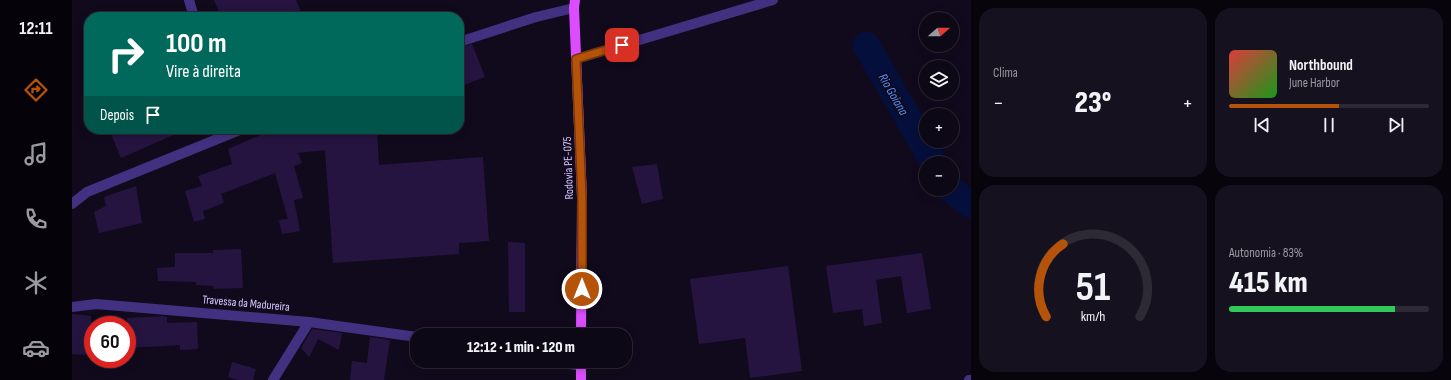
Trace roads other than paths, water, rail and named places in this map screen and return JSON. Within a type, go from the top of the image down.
[{"type":"main road","points":[[574,4],[580,0]]},
{"type":"main road","name":"Rodovia PE-075","points":[[574,4],[582,198],[582,328]]},
{"type":"main road","points":[[581,368],[581,380]]},
{"type":"street","points":[[190,0],[193,12]]},
{"type":"street","points":[[576,59],[773,0]]},
{"type":"street","points":[[464,40],[574,4]]},
{"type":"street","points":[[72,204],[87,192],[229,134]]},
{"type":"street","name":"Travessa da Madureira","points":[[72,307],[96,304],[309,322],[410,336]]},
{"type":"street","points":[[273,380],[309,322]]},
{"type":"waterway","name":"Rio Goiana","points":[[866,45],[930,156]]},
{"type":"waterway","name":"Rio Goiana","points":[[959,195],[971,205]]}]
